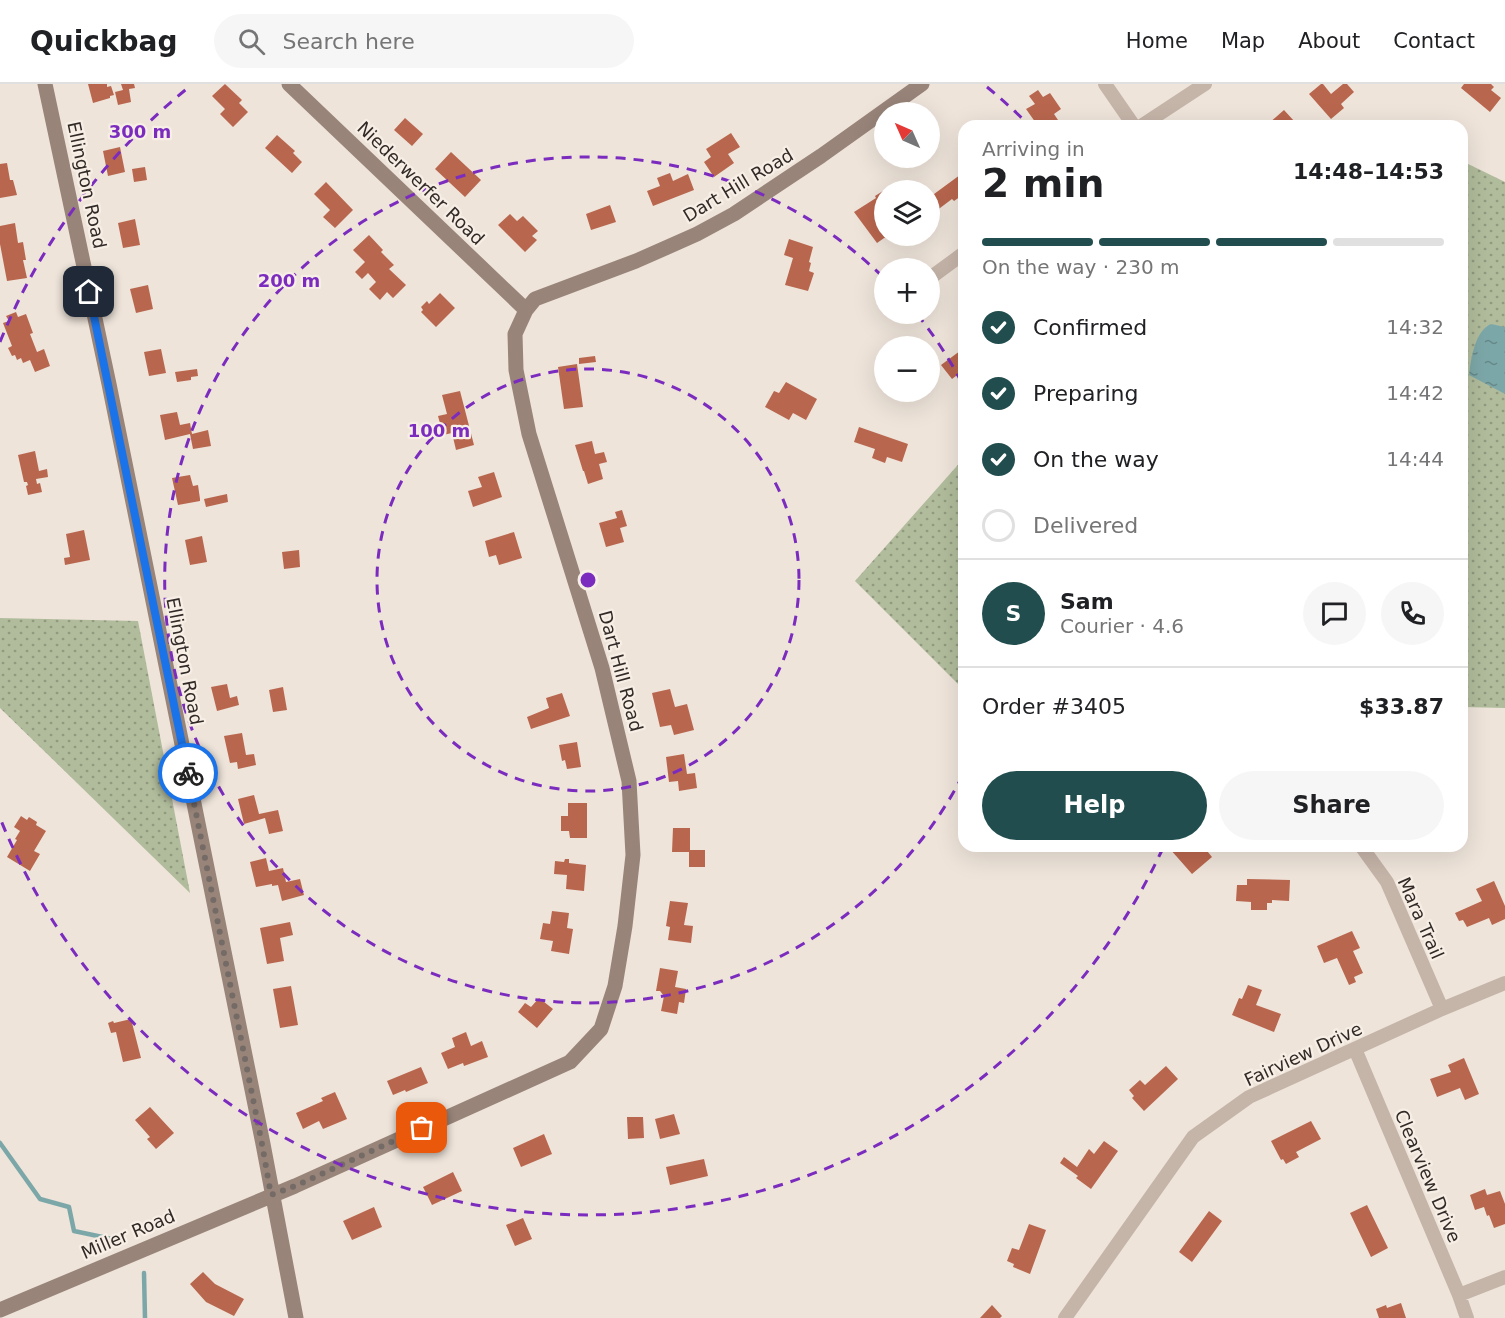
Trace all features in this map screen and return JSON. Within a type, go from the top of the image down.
[{"type":"street","name":"Ellington Road","points":[[45,84],[109,384],[296,1318]]},
{"type":"street","name":"Niederwerfer Road","points":[[289,84],[526,310]]},
{"type":"street","name":"Dart Hill Road","points":[[271,1195],[570,1062],[601,1029],[615,986],[633,855],[629,781],[602,668],[529,434],[522,402],[516,370],[515,334],[526,310],[535,299],[636,261],[697,234],[734,214],[922,84]]},
{"type":"street","points":[[1105,84],[1130,120]]},
{"type":"street","points":[[1150,120],[1205,84]]},
{"type":"street","points":[[940,271],[958,257]]},
{"type":"street","name":"Mara Trail","points":[[1364,852],[1387,882],[1442,1009]]},
{"type":"street","name":"Fairview Drive","points":[[1065,1318],[1193,1137],[1249,1097],[1505,982]]},
{"type":"street","name":"Clearview Drive","points":[[1355,1050],[1467,1318]]},
{"type":"street","name":"Miller Road","points":[[0,1310],[271,1195]]},
{"type":"street","points":[[1459,1295],[1505,1277]]},
{"type":"green space","points":[[1468,164],[1505,182],[1505,708],[1468,707]]},
{"type":"green space","points":[[958,465],[958,684],[855,581]]},
{"type":"green space","points":[[0,618],[138,621],[190,893],[0,708]]},
{"type":"water","points":[[1491,324],[1505,327],[1505,394],[1469,375],[1478,339]]},
{"type":"building","points":[[88,84],[107,84],[107,87],[111,86],[114,95],[93,103]]},
{"type":"building","points":[[121,84],[134,84],[135,88],[129,89],[131,102],[118,105],[115,92],[123,90]]},
{"type":"building","points":[[225,84],[242,100],[239,103],[248,112],[233,127],[220,114],[225,109],[212,96]]},
{"type":"building","points":[[1321,84],[1331,94],[1343,84],[1347,84],[1354,92],[1341,104],[1344,108],[1331,119],[1309,94]]},
{"type":"building","points":[[1464,84],[1491,84],[1494,87],[1491,90],[1501,98],[1490,112],[1461,88]]},
{"type":"building","points":[[1038,90],[1043,97],[1050,93],[1061,109],[1054,114],[1058,120],[1034,120],[1026,109],[1035,104],[1029,96]]},
{"type":"building","points":[[1284,110],[1293,120],[1273,120]]},
{"type":"building","points":[[405,118],[423,134],[412,146],[394,130]]},
{"type":"building","points":[[731,133],[740,147],[728,154],[734,163],[714,177],[704,162],[711,157],[706,149]]},
{"type":"building","points":[[277,135],[295,151],[293,153],[302,162],[292,173],[265,148]]},
{"type":"building","points":[[120,147],[125,172],[108,176],[103,151]]},
{"type":"building","points":[[451,152],[481,180],[465,197],[435,169]]},
{"type":"building","points":[[7,163],[10,180],[13,180],[17,195],[0,198],[0,164]]},
{"type":"building","points":[[145,167],[147,180],[134,182],[132,169]]},
{"type":"building","points":[[670,173],[673,181],[688,174],[694,190],[653,206],[647,191],[660,186],[657,178]]},
{"type":"building","points":[[958,176],[958,198],[954,201],[952,199],[940,208],[940,190]]},
{"type":"building","points":[[326,182],[353,210],[335,228],[323,217],[330,210],[314,194]]},
{"type":"building","points":[[874,199],[874,239],[854,212]]},
{"type":"building","points":[[610,205],[616,222],[591,230],[586,214]]},
{"type":"building","points":[[510,214],[517,221],[523,216],[538,231],[532,236],[537,240],[525,252],[498,225]]},
{"type":"building","points":[[135,219],[140,245],[123,248],[118,223]]},
{"type":"building","points":[[15,223],[18,243],[23,242],[26,260],[23,260],[27,278],[7,281],[0,244],[0,226]]},
{"type":"building","points":[[369,235],[394,265],[389,269],[406,285],[393,298],[387,292],[380,300],[369,289],[376,282],[368,273],[362,279],[355,272],[365,262],[353,250]]},
{"type":"building","points":[[789,239],[813,247],[809,271],[814,273],[808,291],[785,285],[793,258],[784,255]]},
{"type":"building","points":[[148,285],[153,309],[136,313],[130,289]]},
{"type":"building","points":[[440,293],[455,308],[436,327],[421,312],[423,310],[421,307],[427,301],[429,304]]},
{"type":"building","points":[[16,312],[18,317],[26,314],[37,352],[44,349],[50,366],[35,372],[30,360],[23,363],[21,358],[17,360],[15,355],[12,356],[8,348],[12,346],[3,323],[9,321],[6,316]]},
{"type":"building","points":[[161,349],[166,373],[149,376],[144,352]]},
{"type":"building","points":[[958,352],[958,374],[952,379],[941,365]]},
{"type":"building","points":[[595,356],[596,362],[579,364],[579,358]]},
{"type":"building","points":[[577,364],[583,407],[564,409],[558,367]]},
{"type":"building","points":[[197,369],[198,376],[191,377],[191,380],[177,382],[175,372]]},
{"type":"building","points":[[786,382],[817,399],[806,420],[793,413],[789,420],[765,407],[774,391],[779,393]]},
{"type":"building","points":[[460,391],[474,445],[456,450],[452,433],[443,435],[438,416],[447,414],[442,395]]},
{"type":"building","points":[[177,412],[180,425],[190,423],[192,434],[208,430],[211,446],[193,449],[190,434],[165,440],[160,415]]},
{"type":"building","points":[[859,427],[908,444],[902,462],[887,457],[885,463],[872,458],[875,449],[854,442]]},
{"type":"building","points":[[592,441],[595,454],[604,452],[607,462],[599,464],[603,479],[588,484],[575,445]]},
{"type":"building","points":[[35,451],[39,471],[47,469],[48,477],[36,479],[37,484],[40,483],[42,492],[28,495],[26,486],[28,485],[24,482],[18,455]]},
{"type":"building","points":[[494,472],[502,497],[473,507],[468,491],[482,487],[478,477]]},
{"type":"building","points":[[190,475],[193,486],[198,485],[200,501],[178,505],[172,478]]},
{"type":"building","points":[[227,494],[228,502],[206,507],[204,499]]},
{"type":"building","points":[[622,510],[627,526],[620,528],[624,542],[606,547],[599,523],[617,518],[615,512]]},
{"type":"building","points":[[84,530],[90,560],[65,565],[64,558],[70,557],[66,534]]},
{"type":"building","points":[[514,532],[522,558],[499,565],[496,555],[489,557],[485,541]]},
{"type":"building","points":[[202,536],[207,562],[190,565],[185,540]]},
{"type":"building","points":[[299,550],[300,567],[284,569],[282,552]]},
{"type":"building","points":[[227,684],[230,698],[237,696],[239,705],[217,711],[211,687]]},
{"type":"building","points":[[283,687],[287,710],[273,712],[269,690]]},
{"type":"building","points":[[670,689],[675,707],[687,704],[694,730],[674,735],[671,725],[660,727],[652,693]]},
{"type":"building","points":[[562,693],[570,716],[531,729],[527,717],[549,708],[546,698]]},
{"type":"building","points":[[242,733],[246,755],[254,754],[256,765],[238,769],[237,762],[230,763],[224,736]]},
{"type":"building","points":[[577,742],[581,767],[567,769],[565,760],[562,761],[559,745]]},
{"type":"building","points":[[684,754],[687,774],[695,773],[697,788],[679,791],[678,781],[669,782],[666,757]]},
{"type":"building","points":[[254,795],[259,814],[278,810],[283,831],[269,834],[265,818],[244,824],[238,799]]},
{"type":"building","points":[[568,803],[587,803],[587,838],[570,838],[569,831],[561,831],[561,816],[568,816]]},
{"type":"building","points":[[21,816],[27,820],[29,817],[46,831],[34,851],[40,854],[30,871],[7,857],[17,840],[15,839],[20,831],[14,827]]},
{"type":"building","points":[[673,828],[690,828],[690,850],[705,850],[705,867],[689,867],[689,852],[672,852]]},
{"type":"building","points":[[1173,852],[1208,852],[1212,857],[1192,874]]},
{"type":"building","points":[[266,858],[269,871],[283,868],[286,882],[300,879],[304,895],[282,901],[278,885],[256,887],[250,862]]},
{"type":"building","points":[[565,859],[569,859],[569,863],[586,865],[584,891],[566,889],[567,875],[554,874],[555,861],[564,862]]},
{"type":"building","points":[[1247,879],[1290,880],[1289,901],[1272,900],[1272,903],[1267,903],[1267,910],[1251,910],[1251,902],[1236,901],[1237,885],[1247,885]]},
{"type":"building","points":[[1494,881],[1505,906],[1505,919],[1492,925],[1489,918],[1467,927],[1463,920],[1459,921],[1455,913],[1482,901],[1476,889]]},
{"type":"building","points":[[670,901],[688,903],[684,925],[693,926],[691,943],[668,940],[670,927],[666,926]]},
{"type":"building","points":[[552,911],[569,913],[567,928],[573,929],[569,954],[551,951],[553,941],[540,939],[543,923],[550,924]]},
{"type":"building","points":[[290,922],[293,935],[280,938],[284,961],[267,964],[260,928]]},
{"type":"building","points":[[1352,931],[1360,948],[1353,951],[1363,973],[1354,977],[1356,982],[1349,985],[1337,958],[1324,963],[1317,946]]},
{"type":"building","points":[[660,968],[678,971],[675,987],[686,989],[684,1003],[679,1002],[677,1014],[661,1011],[664,996],[660,991],[656,991]]},
{"type":"building","points":[[1248,985],[1262,990],[1256,1005],[1281,1014],[1274,1032],[1232,1015],[1239,998],[1242,999]]},
{"type":"building","points":[[291,986],[298,1025],[280,1028],[273,989]]},
{"type":"building","points":[[539,998],[553,1009],[537,1028],[518,1012],[525,1003],[531,1007]]},
{"type":"building","points":[[131,1019],[141,1058],[123,1062],[116,1032],[111,1033],[108,1023]]},
{"type":"building","points":[[466,1032],[471,1046],[482,1041],[488,1057],[448,1069],[441,1053],[455,1047],[452,1038]]},
{"type":"building","points":[[1464,1058],[1479,1094],[1465,1100],[1460,1088],[1437,1097],[1430,1079],[1451,1072],[1448,1065]]},
{"type":"building","points":[[1166,1066],[1178,1079],[1144,1111],[1132,1098],[1134,1096],[1129,1090],[1140,1080],[1145,1085]]},
{"type":"building","points":[[421,1067],[428,1083],[393,1095],[387,1081]]},
{"type":"building","points":[[335,1092],[347,1119],[323,1129],[319,1121],[303,1129],[296,1113],[323,1101],[321,1098]]},
{"type":"building","points":[[150,1107],[174,1133],[156,1149],[147,1139],[150,1137],[135,1120]]},
{"type":"building","points":[[674,1114],[680,1134],[660,1139],[655,1119]]},
{"type":"building","points":[[627,1117],[643,1117],[644,1138],[628,1139]]},
{"type":"building","points":[[1311,1121],[1321,1139],[1296,1152],[1299,1157],[1286,1164],[1283,1159],[1281,1160],[1271,1141]]},
{"type":"building","points":[[544,1134],[552,1154],[521,1167],[513,1148]]},
{"type":"building","points":[[1104,1141],[1118,1151],[1091,1189],[1060,1163],[1064,1157],[1077,1167],[1089,1149],[1094,1154]]},
{"type":"building","points":[[704,1159],[708,1176],[670,1185],[666,1167]]},
{"type":"building","points":[[453,1172],[462,1191],[432,1205],[423,1187]]},
{"type":"building","points":[[1485,1189],[1487,1195],[1500,1191],[1505,1204],[1505,1224],[1494,1228],[1484,1207],[1475,1210],[1470,1195]]},
{"type":"building","points":[[1367,1205],[1388,1248],[1371,1257],[1350,1213]]},
{"type":"building","points":[[374,1207],[382,1227],[352,1240],[343,1221]]},
{"type":"building","points":[[1209,1211],[1222,1221],[1192,1262],[1179,1252]]},
{"type":"building","points":[[523,1218],[532,1239],[515,1246],[506,1225]]},
{"type":"building","points":[[1029,1224],[1046,1230],[1030,1274],[1013,1267],[1014,1264],[1007,1261],[1012,1248],[1019,1250]]},
{"type":"building","points":[[203,1272],[215,1284],[244,1299],[234,1316],[206,1302],[190,1284]]},
{"type":"building","points":[[1401,1303],[1406,1318],[1379,1318],[1376,1309]]},
{"type":"building","points":[[992,1305],[1002,1316],[1000,1318],[980,1318]]},
{"type":"waterway","points":[[0,1143],[40,1199],[69,1207],[74,1231],[112,1239]]},
{"type":"waterway","points":[[144,1273],[145,1318]]},
{"type":"way so far","points":[[188,773],[271,1195],[422,1128]]},
{"type":"route","points":[[89,292],[188,773]]}]
